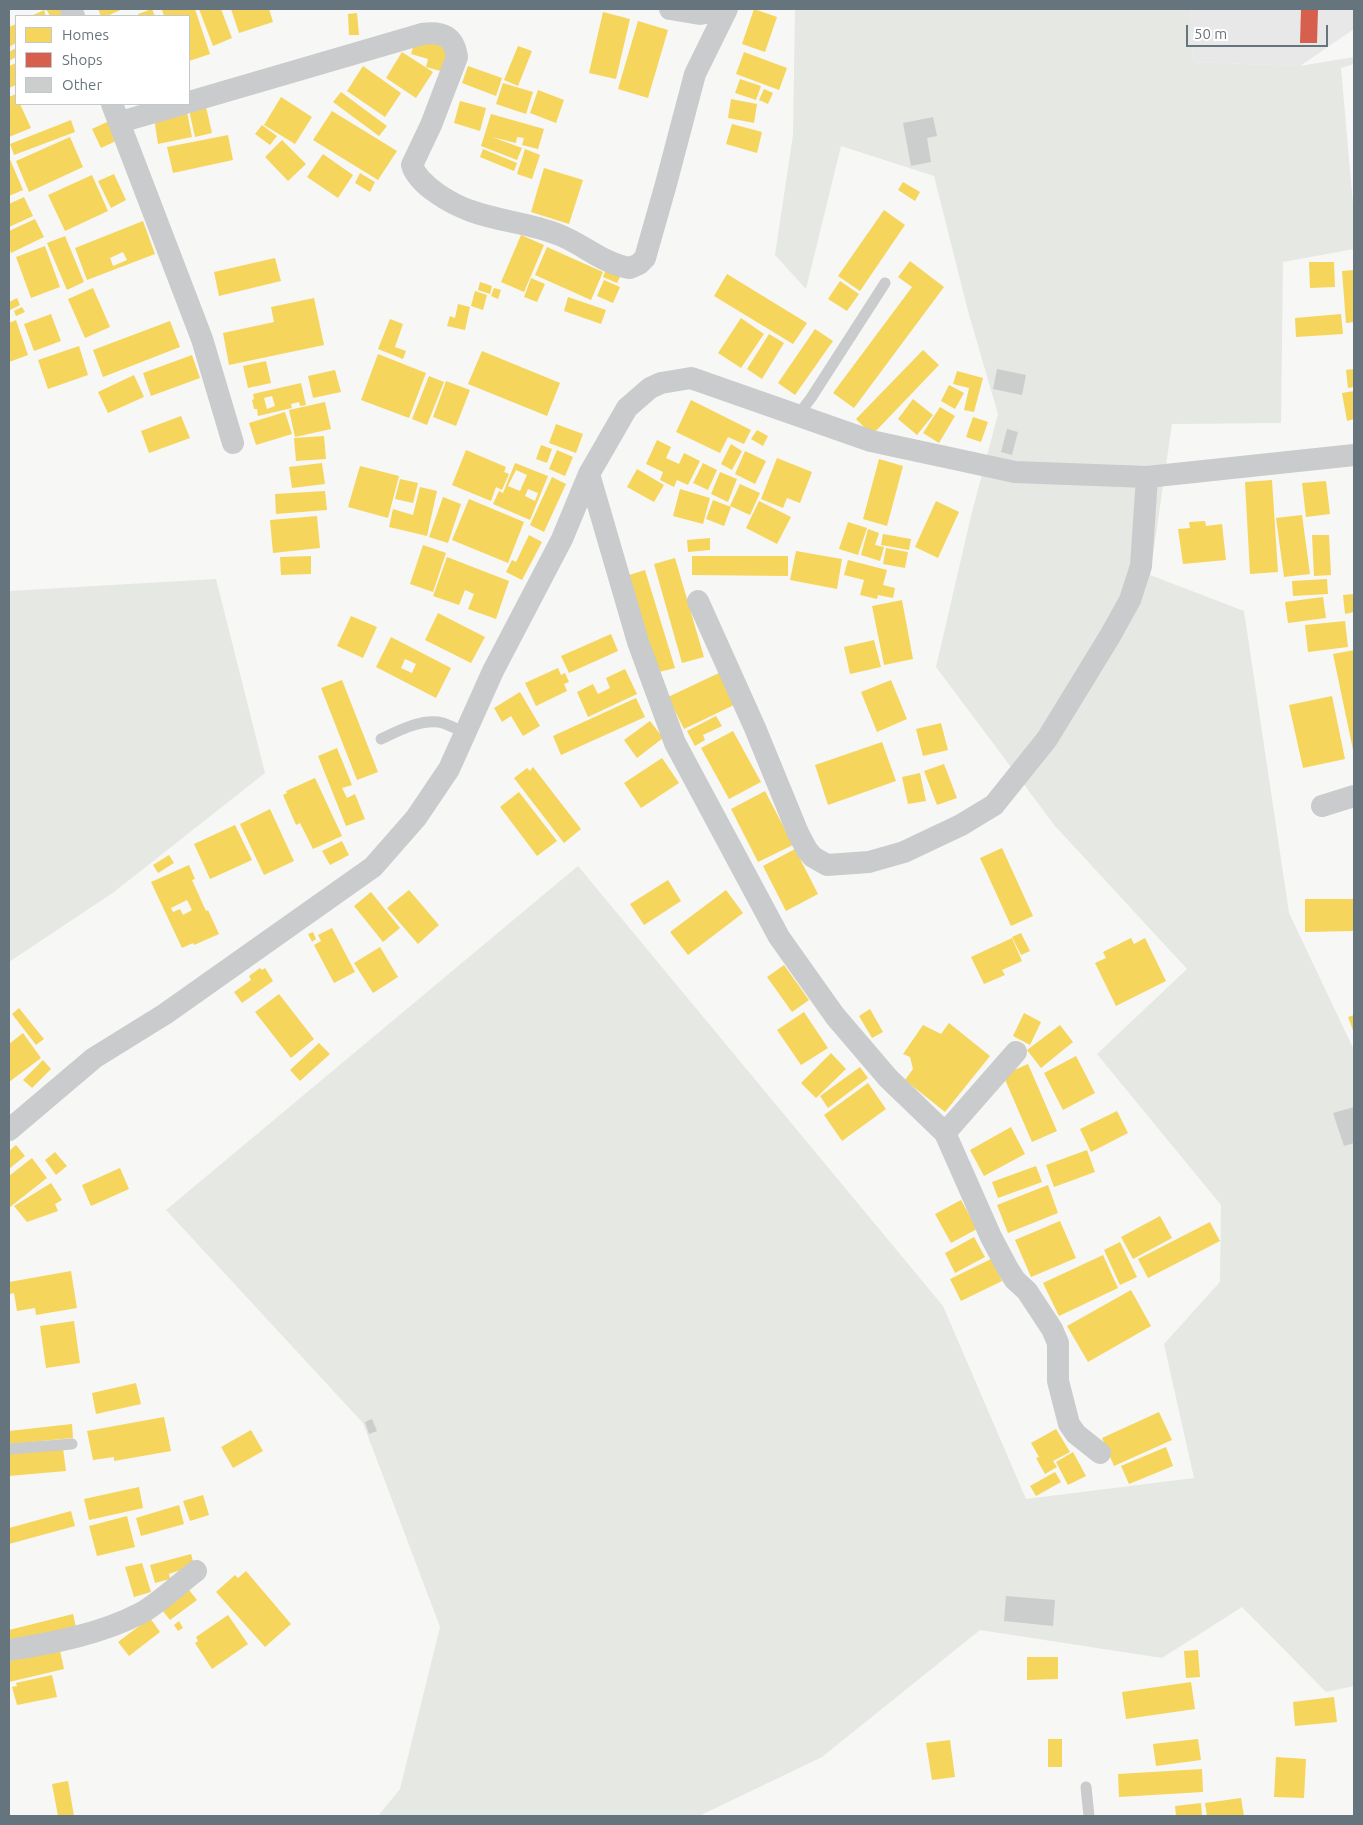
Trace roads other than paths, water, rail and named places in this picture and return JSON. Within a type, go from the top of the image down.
[{"type":"street","points":[[670,9],[700,14],[726,9]]},
{"type":"street","points":[[190,102],[422,34],[435,32],[447,37],[456,45],[457,57],[431,125],[412,165],[415,173],[423,183],[470,211],[557,234],[598,256],[630,268],[635,267],[645,258],[695,74],[726,9]]},
{"type":"street","points":[[176,105],[116,113],[202,339],[233,443]]},
{"type":"street","points":[[9,1130],[94,1058],[165,1014],[373,867],[416,818],[449,769],[493,671],[562,539],[589,474],[627,408],[650,388],[661,383],[691,378],[871,441],[1015,472],[1147,477],[1354,455]]},
{"type":"street","points":[[589,474],[638,642],[675,743],[779,937],[835,1016],[888,1078],[945,1133],[991,1237],[1008,1269],[1015,1280],[1027,1291],[1052,1329],[1058,1343],[1058,1381],[1069,1424],[1076,1434],[1100,1454]]},
{"type":"street","points":[[698,601],[759,736],[798,833],[807,850],[813,857],[827,865],[869,862],[904,852],[961,825],[994,805],[1047,739],[1130,600],[1141,566],[1147,477]]},
{"type":"street","points":[[1322,806],[1354,796]]},
{"type":"street","points":[[945,1133],[1016,1052]]},
{"type":"street","points":[[9,1650],[88,1634],[120,1622],[142,1612],[196,1571]]},
{"type":"lane","points":[[798,415],[885,283]]},
{"type":"lane","points":[[382,738],[410,726],[427,723],[442,723],[466,733]]},
{"type":"lane","points":[[9,1449],[72,1444]]},
{"type":"lane","points":[[1086,1787],[1089,1816]]}]
